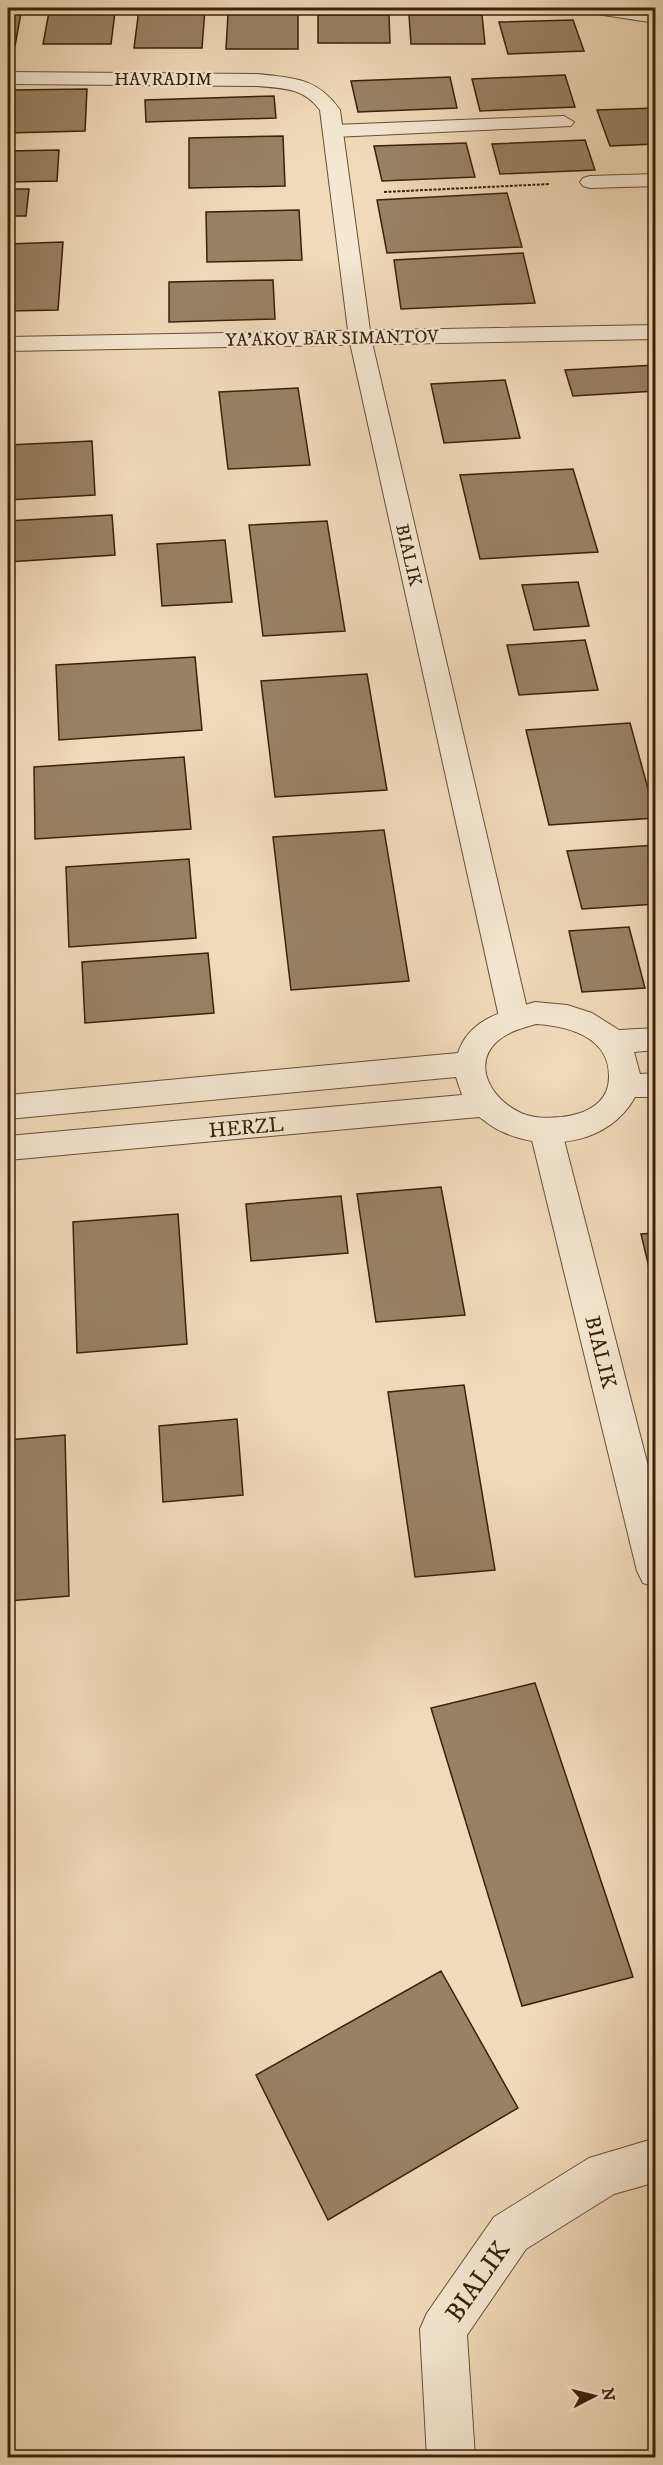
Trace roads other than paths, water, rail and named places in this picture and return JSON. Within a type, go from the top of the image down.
[{"type":"street","points":[[590,8],[656,18]]},
{"type":"street","name":"HAVRADIM","points":[[8,78],[257,80],[288,83],[317,93]]},
{"type":"street","name":"BIALIK","points":[[317,93],[330,110],[360,338],[514,1017]]},
{"type":"street","points":[[334,131],[564,122]]},
{"type":"street","points":[[590,182],[656,180]]},
{"type":"street","name":"YA'AKOV BAR SIMANTOV","points":[[8,344],[656,332]]},
{"type":"street","points":[[535,1013],[557,1014],[579,1019],[598,1029],[612,1042],[622,1056],[626,1071],[640,1085],[597,1120],[567,1131],[546,1132],[512,1123],[484,1105],[475,1092],[468,1064],[473,1048],[482,1035],[496,1024],[514,1017],[535,1013]]},
{"type":"street","points":[[612,1042],[656,1039]]},
{"type":"street","name":"HERZL","points":[[8,1107],[468,1064]]},
{"type":"street","name":"HERZL","points":[[8,1148],[484,1105]]},
{"type":"street","name":"BIALIK","points":[[546,1132],[656,1571]]},
{"type":"street","name":"BIALIK","points":[[451,2457],[444,2329],[450,2319],[510,2233],[605,2174],[656,2160]]}]
